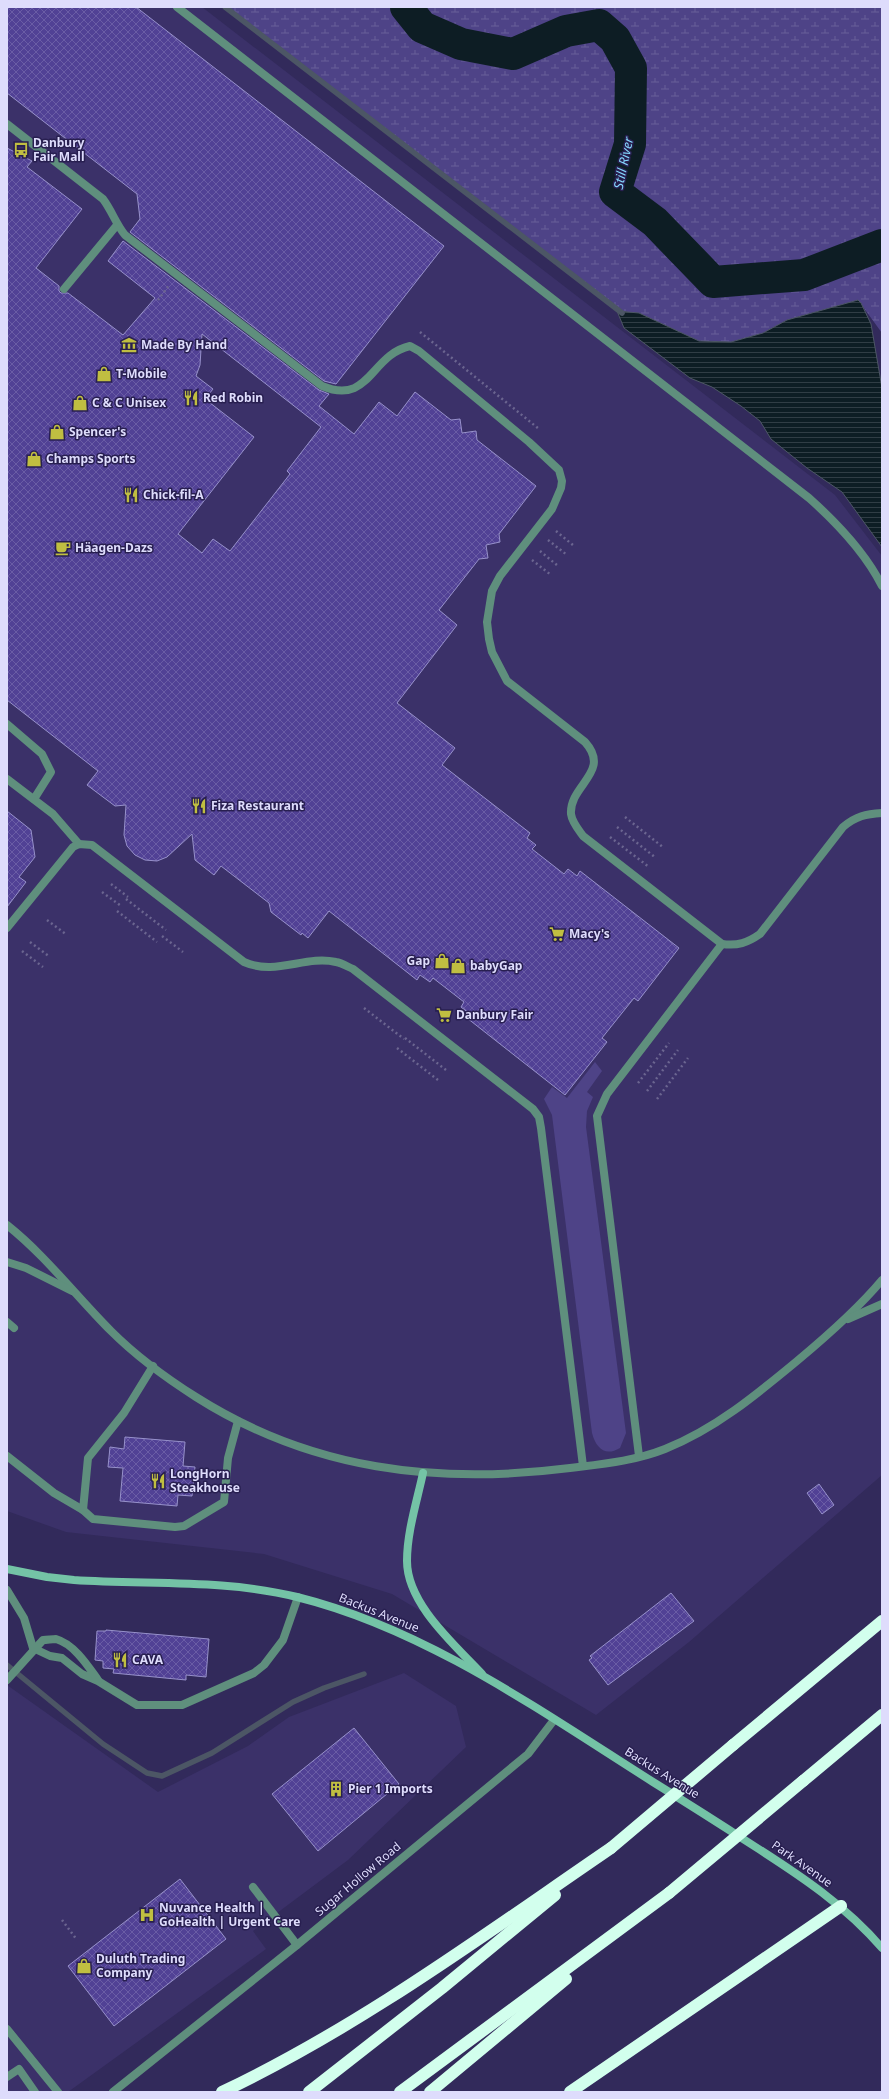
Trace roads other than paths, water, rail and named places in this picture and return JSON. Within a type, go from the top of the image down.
[{"type":"highway","points":[[308,2092],[442,1988],[882,1621]]},
{"type":"highway","points":[[430,2092],[882,1715]]},
{"type":"highway","points":[[222,2092],[300,2053],[378,2006],[611,1848]]},
{"type":"highway","points":[[400,2092],[669,1893]]},
{"type":"highway","points":[[570,2092],[841,1906]]},
{"type":"main road","points":[[423,1473],[408,1548],[407,1563],[411,1579],[418,1596],[442,1633],[490,1681]]},
{"type":"main road","name":"Backus Avenue","points":[[7,1568],[48,1577],[74,1580],[235,1587],[298,1597],[350,1612],[405,1634],[490,1681],[699,1810]]},
{"type":"main road","name":"Park Avenue","points":[[699,1810],[807,1880],[841,1906],[882,1948]]},
{"type":"street","points":[[177,7],[809,498],[824,511],[858,549],[882,586]]},
{"type":"street","points":[[7,124],[103,199],[111,209],[117,225],[125,235],[322,386],[333,391],[345,392],[356,388],[392,353],[400,348],[410,346],[419,351],[529,442],[559,470],[562,481],[558,498],[552,509],[500,576],[492,591],[487,622],[492,652],[506,681],[592,749],[594,760],[593,770],[578,791],[573,802],[571,814],[575,825],[583,836],[722,944],[742,944],[760,934],[843,826],[854,818],[866,814],[882,813]]},
{"type":"street","points":[[64,289],[117,225]]},
{"type":"street","points":[[7,724],[42,754],[51,772],[34,799]]},
{"type":"street","points":[[7,779],[53,814],[79,844]]},
{"type":"street","points":[[7,928],[73,847],[79,844],[92,845],[244,962],[256,967],[267,968],[319,961],[336,962],[353,969],[533,1109],[539,1117],[541,1128],[583,1466]]},
{"type":"street","points":[[639,1456],[597,1116],[607,1094],[722,944]]},
{"type":"street","points":[[7,1225],[32,1246],[113,1333],[152,1366],[194,1396],[238,1422],[285,1443],[367,1464],[423,1473],[511,1473],[583,1466],[639,1456],[662,1450],[687,1439],[733,1412],[837,1326],[882,1280]]},
{"type":"street","points":[[7,1262],[26,1268],[77,1293]]},
{"type":"street","points":[[837,1326],[882,1304]]},
{"type":"street","points":[[7,1322],[14,1328]]},
{"type":"street","points":[[83,1510],[88,1458],[124,1413],[152,1366]]},
{"type":"street","points":[[7,1456],[54,1493],[83,1510],[93,1519],[175,1527],[184,1526],[224,1502],[228,1458],[238,1422]]},
{"type":"street","points":[[7,1590],[24,1618],[33,1648],[50,1656],[62,1658],[82,1674],[98,1681],[137,1705],[182,1705],[254,1673],[264,1665],[283,1640],[298,1597]]},
{"type":"street","points":[[7,1680],[33,1648],[43,1640],[56,1640],[68,1645],[84,1661],[98,1681]]},
{"type":"street","name":"Sugar Hollow Road","points":[[113,2092],[297,1945],[528,1754],[554,1720]]},
{"type":"street","points":[[253,1887],[297,1945]]},
{"type":"street","points":[[7,2029],[58,2092]]},
{"type":"street","points":[[7,2077],[18,2069],[36,2092]]},
{"type":"water","points":[[858,300],[861,303],[871,324],[882,388],[882,547],[842,492],[807,468],[771,439],[760,421],[741,406],[712,387],[690,378],[624,328],[617,311],[639,313],[699,341],[731,342],[763,333],[787,320]]},
{"type":"waterway","points":[[225,7],[622,313]]},
{"type":"waterway","name":"Still River","points":[[406,7],[422,27],[461,44],[513,54],[566,31],[599,25],[615,39],[631,68],[630,144],[615,192],[655,222],[713,282],[804,275],[882,245]]},
{"type":"waterway","points":[[7,1665],[103,1744],[147,1773],[162,1776],[212,1753],[293,1702],[324,1688],[364,1674]]},
{"type":"place","name":"Danbury Fair Mall","points":[[21,150]]},
{"type":"place","name":"Made By Hand","points":[[129,345]]},
{"type":"place","name":"T-Mobile","points":[[104,374]]},
{"type":"place","name":"Red Robin","points":[[191,398]]},
{"type":"place","name":"C & C Unisex","points":[[80,403]]},
{"type":"place","name":"Spencer's","points":[[57,432]]},
{"type":"place","name":"Champs Sports","points":[[34,459]]},
{"type":"place","name":"Chick-fil-A","points":[[131,495]]},
{"type":"place","name":"Häagen-Dazs","points":[[63,548]]},
{"type":"place","name":"Fiza Restaurant","points":[[199,806]]},
{"type":"place","name":"Macy's","points":[[557,934]]},
{"type":"place","name":"Gap","points":[[442,961]]},
{"type":"place","name":"babyGap","points":[[458,966]]},
{"type":"place","name":"Danbury Fair","points":[[444,1015]]},
{"type":"place","name":"LongHorn Steakhouse","points":[[158,1481]]},
{"type":"place","name":"CAVA","points":[[120,1660]]},
{"type":"place","name":"Pier 1 Imports","points":[[336,1789]]},
{"type":"place","name":"Nuvance Health | GoHealth | Urgent Care","points":[[147,1915]]},
{"type":"place","name":"Duluth Trading Company","points":[[84,1966]]}]
